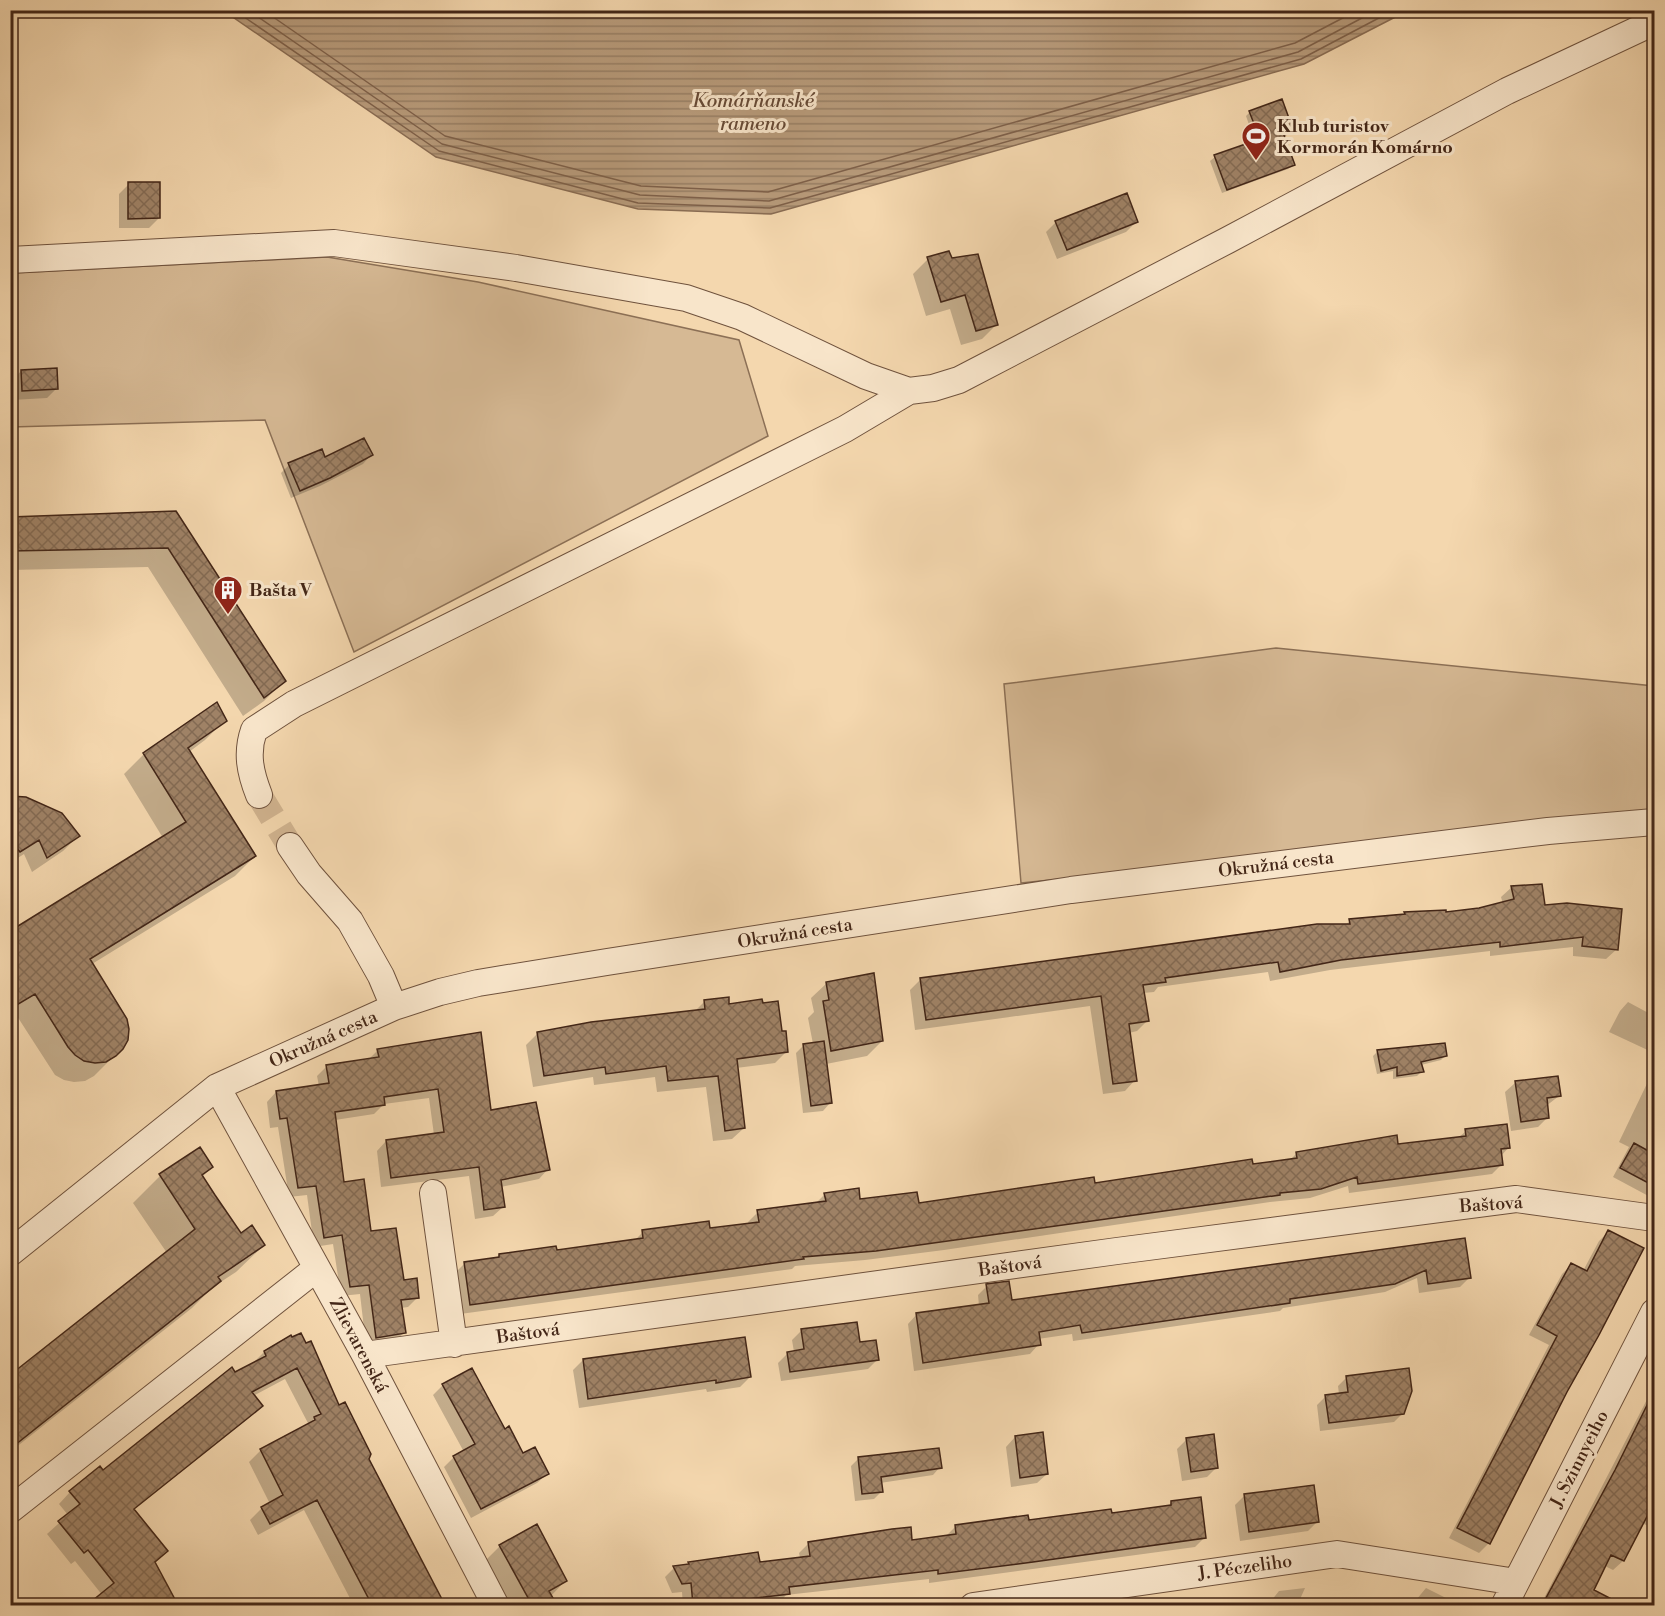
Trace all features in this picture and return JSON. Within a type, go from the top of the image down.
[{"type":"street","points":[[259,795],[249,764],[248,750],[254,730],[294,704],[845,429],[909,391],[933,388],[959,380],[1507,91],[1654,22]]},
{"type":"street","points":[[10,260],[334,243],[516,268],[686,298],[742,317],[866,376],[909,391]]},
{"type":"street","name":"Okružná cesta","points":[[10,1253],[217,1087],[394,1007],[440,992],[478,983],[1071,890],[1548,831],[1654,822]]},
{"type":"street","points":[[290,846],[309,874],[350,921],[381,976],[394,1007]]},
{"type":"street","name":"Zlievarenská","points":[[217,1087],[365,1355],[496,1605]]},
{"type":"street","points":[[433,1192],[453,1344]]},
{"type":"street","name":"Baštová","points":[[365,1355],[1117,1251],[1516,1199],[1654,1218]]},
{"type":"street","points":[[10,1510],[317,1268]]},
{"type":"street","name":"J. Szinnyeiho","points":[[1504,1605],[1654,1312]]},
{"type":"street","name":"J. Péczeliho","points":[[981,1605],[1337,1554],[1516,1582]]},
{"type":"shaded area","points":[[327,257],[478,282],[739,340],[768,436],[354,652],[265,420],[11,427],[11,273]]},
{"type":"shaded area","points":[[1276,648],[1654,686],[1654,818],[1021,883],[1004,684]]},
{"type":"water","name":"Komárňanské rameno","points":[[224,11],[1407,11],[1304,64],[771,214],[638,209],[436,157]]},
{"type":"building","points":[[1282,99],[1294,132],[1284,135],[1295,165],[1227,190],[1214,155],[1260,139],[1249,111]]},
{"type":"building","points":[[128,182],[160,182],[160,218],[128,219]]},
{"type":"building","points":[[1127,193],[1138,222],[1067,250],[1055,221]]},
{"type":"building","points":[[949,251],[952,258],[978,254],[998,325],[976,331],[965,295],[941,302],[927,257]]},
{"type":"building","points":[[57,368],[58,389],[22,391],[21,370]]},
{"type":"building","points":[[364,438],[373,455],[300,491],[288,463],[322,449],[325,457]]},
{"type":"building","name":"Bašta V","points":[[176,511],[286,681],[264,698],[168,548],[10,551],[10,517]]},
{"type":"building","points":[[217,702],[227,721],[188,748],[256,856],[90,959],[127,1019],[129,1029],[128,1040],[116,1056],[106,1062],[84,1061],[68,1047],[35,994],[10,1009],[10,931],[186,822],[143,753]]},
{"type":"building","points":[[10,796],[26,797],[62,813],[80,836],[47,858],[39,840],[20,852],[10,840]]},
{"type":"building","points":[[1542,884],[1545,905],[1567,903],[1622,909],[1618,950],[1582,946],[1583,937],[1500,947],[1500,942],[1341,960],[1280,972],[1278,962],[1165,978],[1166,982],[1143,985],[1149,1021],[1129,1024],[1137,1081],[1113,1084],[1101,996],[926,1020],[920,978],[1317,924],[1350,924],[1349,919],[1405,914],[1404,912],[1446,910],[1446,912],[1479,908],[1514,899],[1511,886]]},
{"type":"building","points":[[874,973],[883,1041],[831,1051],[823,1001],[829,1000],[826,982]]},
{"type":"building","points":[[729,997],[729,1004],[762,999],[763,1003],[778,1001],[782,1031],[786,1031],[788,1052],[737,1059],[745,1128],[725,1131],[718,1076],[668,1081],[666,1066],[606,1074],[605,1067],[544,1076],[537,1032],[591,1022],[705,1009],[704,1000]]},
{"type":"building","points":[[481,1032],[491,1110],[536,1102],[550,1170],[501,1180],[505,1207],[484,1210],[479,1167],[391,1178],[386,1140],[444,1132],[438,1089],[384,1097],[385,1105],[335,1112],[344,1182],[364,1179],[371,1231],[396,1228],[404,1280],[417,1278],[419,1298],[401,1300],[406,1333],[376,1338],[369,1285],[350,1287],[342,1235],[324,1238],[316,1186],[298,1188],[287,1118],[280,1119],[276,1091],[329,1083],[326,1065],[379,1057],[377,1049]]},
{"type":"building","points":[[824,1041],[832,1103],[811,1106],[803,1044]]},
{"type":"building","points":[[1445,1043],[1447,1056],[1421,1062],[1424,1072],[1397,1076],[1397,1067],[1381,1071],[1377,1050]]},
{"type":"building","points":[[1558,1076],[1561,1096],[1547,1098],[1549,1118],[1521,1122],[1515,1081]]},
{"type":"building","points":[[1507,1124],[1510,1148],[1501,1149],[1503,1165],[1358,1184],[1357,1177],[1321,1189],[1280,1193],[1280,1195],[876,1251],[803,1257],[804,1259],[470,1305],[464,1262],[499,1257],[499,1254],[556,1246],[557,1250],[643,1238],[642,1230],[709,1221],[710,1228],[759,1222],[757,1210],[826,1201],[824,1193],[859,1188],[860,1199],[917,1192],[919,1203],[1094,1177],[1095,1183],[1252,1159],[1253,1164],[1297,1158],[1296,1152],[1397,1135],[1398,1144],[1466,1136],[1465,1129]]},
{"type":"building","points":[[1634,1143],[1654,1154],[1654,1186],[1620,1168]]},
{"type":"building","points":[[200,1147],[213,1167],[202,1175],[215,1195],[241,1233],[252,1225],[265,1245],[218,1277],[221,1281],[10,1449],[10,1375],[195,1229],[159,1174]]},
{"type":"building","points":[[1608,1230],[1644,1248],[1567,1392],[1490,1544],[1457,1528],[1557,1336],[1537,1325],[1571,1263],[1587,1271]]},
{"type":"building","points":[[1465,1238],[1471,1278],[1428,1284],[1426,1270],[1395,1284],[1290,1299],[1290,1303],[1082,1333],[1080,1325],[1039,1332],[1041,1345],[923,1363],[916,1313],[989,1303],[986,1284],[1009,1281],[1012,1300]]},
{"type":"building","points":[[857,1322],[860,1342],[876,1340],[879,1360],[790,1372],[787,1352],[804,1349],[801,1329]]},
{"type":"building","points":[[301,1333],[306,1343],[311,1341],[339,1405],[345,1402],[371,1454],[369,1459],[445,1605],[372,1605],[317,1500],[270,1524],[261,1507],[283,1495],[260,1449],[315,1420],[314,1417],[321,1414],[297,1368],[252,1392],[263,1406],[134,1509],[168,1551],[155,1562],[178,1605],[87,1605],[114,1583],[88,1550],[84,1553],[58,1521],[80,1504],[69,1491],[100,1466],[103,1470],[232,1367],[235,1372],[266,1356],[264,1351],[291,1335],[292,1337]]},
{"type":"building","points":[[745,1337],[751,1377],[588,1399],[583,1359]]},
{"type":"building","points":[[472,1368],[505,1429],[509,1426],[523,1453],[535,1447],[549,1474],[481,1509],[453,1456],[475,1444],[442,1384]]},
{"type":"building","points":[[1409,1368],[1412,1391],[1404,1414],[1329,1423],[1325,1395],[1348,1392],[1346,1376]]},
{"type":"building","points":[[1654,1391],[1654,1503],[1624,1561],[1611,1555],[1594,1590],[1623,1605],[1561,1605],[1546,1598],[1615,1470]]},
{"type":"building","points":[[1043,1432],[1048,1474],[1020,1478],[1015,1436]]},
{"type":"building","points":[[1214,1434],[1218,1468],[1191,1472],[1186,1438]]},
{"type":"building","points":[[939,1448],[942,1468],[881,1477],[883,1492],[862,1494],[858,1457]]},
{"type":"building","points":[[1314,1485],[1319,1522],[1249,1532],[1244,1494]]},
{"type":"building","points":[[1201,1497],[1206,1538],[938,1574],[938,1570],[789,1587],[790,1594],[693,1605],[691,1583],[682,1584],[673,1566],[758,1552],[760,1562],[810,1556],[808,1542],[892,1529],[911,1527],[912,1540],[956,1534],[955,1525],[1028,1515],[1029,1520],[1111,1509],[1112,1513],[1171,1505],[1171,1501]]},
{"type":"building","points":[[537,1524],[567,1581],[549,1591],[557,1605],[532,1605],[499,1545]]},
{"type":"tunnel","points":[[259,795],[290,846]]},
{"type":"place","name":"Klub turistov Kormorán Komárno","points":[[1256,162]]},
{"type":"place","name":"Bašta V","points":[[228,616]]}]
